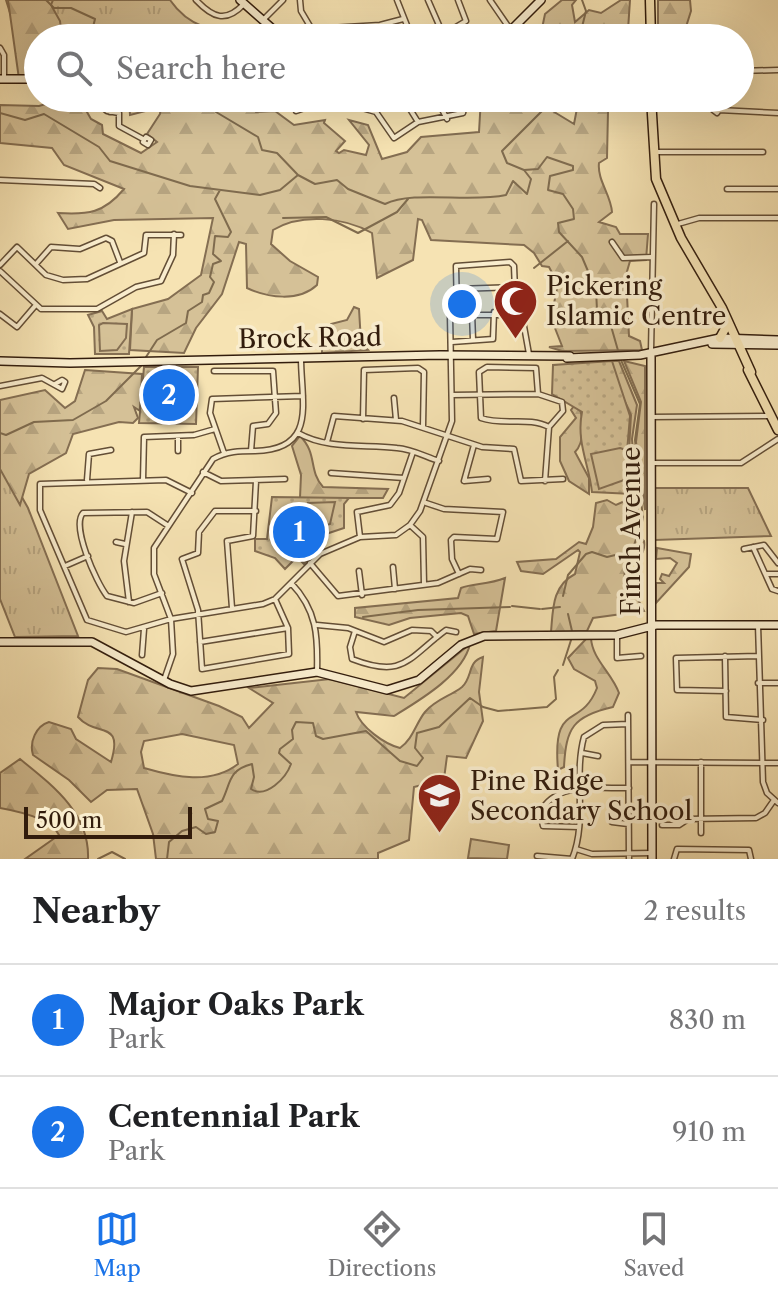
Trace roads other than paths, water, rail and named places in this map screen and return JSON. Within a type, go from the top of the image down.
[{"type":"main road","points":[[519,24],[541,0]]},
{"type":"main road","points":[[650,0],[651,24]]},
{"type":"main road","points":[[242,2],[269,24]]},
{"type":"main road","points":[[2,79],[24,79]]},
{"type":"main road","points":[[652,112],[656,179],[726,327],[751,372]]},
{"type":"main road","points":[[718,305],[778,430]]},
{"type":"main road","points":[[720,338],[726,327]]},
{"type":"main road","name":"Brock Road","points":[[651,355],[720,338],[778,343]]},
{"type":"main road","name":"Brock Road","points":[[0,359],[131,361],[626,356],[651,355],[735,340],[753,344],[778,343]]},
{"type":"main road","points":[[744,355],[746,348],[753,344]]},
{"type":"main road","name":"Finch Avenue","points":[[651,355],[652,856]]},
{"type":"main road","points":[[0,642],[92,642],[181,689],[204,691],[317,672],[373,689],[400,689],[419,680],[461,645],[477,638],[617,635],[652,626],[778,625]]},
{"type":"street","points":[[196,0],[210,14],[223,18],[235,14],[242,2]]},
{"type":"street","points":[[264,19],[283,0]]},
{"type":"street","points":[[300,0],[301,11],[310,24]]},
{"type":"street","points":[[397,0],[405,24]]},
{"type":"street","points":[[428,0],[441,24]]},
{"type":"street","points":[[458,0],[466,21],[461,24]]},
{"type":"street","points":[[490,0],[505,24]]},
{"type":"street","points":[[384,24],[403,19]]},
{"type":"street","points":[[0,49],[2,79]]},
{"type":"street","points":[[754,71],[778,70]]},
{"type":"street","points":[[110,112],[120,114],[116,125],[143,139]]},
{"type":"street","points":[[376,112],[394,138],[418,122],[447,119],[463,112]]},
{"type":"street","points":[[412,112],[418,122]]},
{"type":"street","points":[[443,112],[447,119]]},
{"type":"street","points":[[754,112],[778,113]]},
{"type":"street","points":[[653,152],[763,152]]},
{"type":"street","points":[[0,180],[94,184],[100,188]]},
{"type":"street","points":[[727,189],[778,189]]},
{"type":"street","name":"Finch Avenue","points":[[651,355],[654,204]]},
{"type":"street","points":[[678,225],[699,218],[778,218]]},
{"type":"street","points":[[0,271],[35,306],[52,311],[91,310],[136,287],[156,284],[171,263],[174,234]]},
{"type":"street","points":[[14,241],[54,279],[82,281],[144,253],[146,235],[181,235]]},
{"type":"street","points":[[36,264],[51,247],[80,249],[110,238],[120,262]]},
{"type":"street","points":[[612,242],[623,258],[651,257]]},
{"type":"street","points":[[0,265],[17,247]]},
{"type":"street","points":[[457,313],[457,265],[497,262],[513,264],[516,314]]},
{"type":"street","points":[[456,289],[515,287]]},
{"type":"street","points":[[0,314],[17,327],[35,306]]},
{"type":"street","points":[[452,342],[493,339],[494,312]]},
{"type":"street","points":[[192,493],[166,480],[56,481],[38,487],[40,510],[87,620],[123,632],[144,629],[171,619],[275,599],[327,550],[360,537],[391,536],[410,525],[425,502],[448,435],[452,395],[449,317],[457,313],[494,312],[525,317],[525,356]]},
{"type":"street","points":[[472,313],[473,340]]},
{"type":"street","points":[[164,680],[173,654],[171,619],[152,555],[157,539],[192,493],[203,472],[224,453],[278,449],[298,433],[304,413],[301,358]]},
{"type":"street","points":[[538,394],[536,368],[487,367],[479,372],[482,419],[535,422],[549,427]]},
{"type":"street","points":[[363,419],[364,370],[418,368],[424,372],[423,426]]},
{"type":"street","points":[[214,371],[272,370],[274,418],[268,424],[249,428],[251,451]]},
{"type":"street","points":[[0,386],[42,378],[55,384]]},
{"type":"street","points":[[452,395],[538,394],[564,406],[549,427],[545,481]]},
{"type":"street","points":[[224,453],[210,413],[212,399],[303,396]]},
{"type":"street","points":[[394,398],[396,420]]},
{"type":"street","points":[[651,417],[771,415]]},
{"type":"street","points":[[327,442],[334,416],[396,420],[423,426],[474,445],[514,449],[518,480],[563,479]]},
{"type":"street","points":[[143,480],[144,437],[178,436],[215,429]]},
{"type":"street","points":[[298,433],[327,442],[413,452],[439,461]]},
{"type":"street","points":[[178,436],[178,451]]},
{"type":"street","points":[[651,463],[741,463],[778,439]]},
{"type":"street","points":[[474,445],[464,481],[488,479]]},
{"type":"street","points":[[87,481],[89,454],[111,450]]},
{"type":"street","points":[[360,537],[357,512],[390,505],[413,452]]},
{"type":"street","points":[[203,472],[218,481],[285,479]]},
{"type":"street","points":[[331,473],[404,478]]},
{"type":"street","points":[[232,609],[227,541],[253,536],[256,481]]},
{"type":"street","points":[[425,502],[444,509],[503,512],[497,539],[454,537],[451,540],[452,559],[459,574]]},
{"type":"street","points":[[256,511],[215,511],[202,527],[198,553],[182,559],[199,614],[200,666],[204,669],[288,655],[288,628],[275,599]]},
{"type":"street","points":[[129,602],[125,544],[132,512]]},
{"type":"street","points":[[162,593],[129,602],[104,593],[79,530],[80,514],[151,513],[167,525]]},
{"type":"street","points":[[410,525],[423,537],[424,584]]},
{"type":"street","points":[[116,542],[125,544]]},
{"type":"street","points":[[744,549],[764,545],[776,554],[778,563]]},
{"type":"street","points":[[753,547],[772,589],[778,591]]},
{"type":"street","points":[[64,566],[88,556]]},
{"type":"street","points":[[310,563],[335,595],[362,595],[438,583],[473,568],[481,570]]},
{"type":"street","points":[[393,567],[395,589]]},
{"type":"street","points":[[359,571],[362,595]]},
{"type":"street","points":[[766,574],[778,574]]},
{"type":"street","points":[[291,583],[304,596],[317,625],[317,672]]},
{"type":"street","points":[[191,588],[199,584]]},
{"type":"street","points":[[317,625],[355,631],[387,642],[412,630],[431,631],[437,637]]},
{"type":"street","points":[[662,825],[701,819],[756,818],[776,802],[764,788],[758,625]]},
{"type":"street","points":[[200,642],[288,628]]},
{"type":"street","points":[[142,655],[145,650],[144,629]]},
{"type":"street","points":[[355,631],[350,647],[352,659],[386,669],[405,664],[446,630],[456,632]]},
{"type":"street","points":[[617,635],[617,658],[641,656]]},
{"type":"street","points":[[725,656],[728,719],[763,720]]},
{"type":"street","points":[[726,691],[675,687],[676,658],[758,656]]},
{"type":"street","points":[[758,683],[778,683]]},
{"type":"street","points":[[628,715],[629,856]]},
{"type":"street","points":[[537,856],[572,859],[579,827],[584,737],[591,730],[608,724],[628,724]]},
{"type":"street","points":[[582,753],[598,756]]},
{"type":"street","points":[[629,762],[778,763]]},
{"type":"street","points":[[701,762],[701,833]]},
{"type":"street","points":[[579,827],[543,826],[539,818],[546,804],[567,790],[629,788]]},
{"type":"street","points":[[612,822],[628,824]]},
{"type":"street","points":[[576,849],[599,856],[652,856]]},
{"type":"street","points":[[674,859],[677,849],[749,850],[751,859]]},
{"type":"waterway","points":[[46,0],[54,8],[71,8],[95,19],[94,24]]},
{"type":"waterway","points":[[582,0],[586,11],[583,24]]},
{"type":"waterway","points":[[216,112],[258,137],[262,150],[277,153],[298,175],[315,184],[337,180],[348,189],[385,204],[411,198],[506,195],[513,181],[527,194],[531,179],[524,170],[507,163],[502,151],[541,112]]},
{"type":"waterway","points":[[0,113],[25,120],[44,114],[99,147],[110,161],[190,186],[260,195],[280,190],[298,175]]},
{"type":"waterway","points":[[524,170],[538,169],[547,157],[573,166],[573,170],[550,176],[548,190],[563,194],[573,209],[574,219],[558,223],[559,232],[582,257],[596,290],[597,310],[611,326],[619,354]]},
{"type":"waterway","points":[[146,357],[157,340],[186,323],[188,311],[202,302],[203,295],[209,293],[214,282],[210,277],[213,264],[221,261],[213,254],[215,236],[228,237],[231,232],[215,199],[220,190]]},
{"type":"waterway","points":[[283,218],[326,217],[358,233],[397,212],[408,199]]},
{"type":"waterway","points":[[534,268],[568,241]]},
{"type":"waterway","points":[[563,596],[568,575],[586,554],[592,552],[607,557],[632,551],[643,519],[635,440],[640,404],[621,360]]},
{"type":"waterway","points":[[0,433],[6,435],[34,422],[73,420],[106,401],[141,366]]},
{"type":"waterway","points":[[512,606],[540,609]]},
{"type":"waterway","points":[[363,617],[418,610],[510,607]]},
{"type":"waterway","points":[[542,609],[560,607]]},
{"type":"waterway","points":[[568,614],[572,631]]},
{"type":"waterway","points":[[563,665],[572,637]]},
{"type":"waterway","points":[[167,859],[169,842],[182,831],[196,827],[206,834],[215,832],[218,821],[208,819],[205,809],[222,801],[231,778],[238,770],[252,764],[254,777],[251,789],[257,791],[269,789],[280,781],[291,764],[279,753],[280,749],[293,739],[292,730],[296,722],[313,723],[316,736],[323,739],[366,731],[400,761],[417,766],[423,758],[415,748],[417,733],[439,727],[470,698],[483,707],[498,711],[547,707],[556,699],[554,677],[558,670]]},
{"type":"waterway","points":[[98,859],[112,852],[125,859]]},
{"type":"place","name":"Pickering Islamic Centre","points":[[515,340]]},
{"type":"place","name":"Centennial Park","points":[[169,395]]},
{"type":"place","name":"Major Oaks Park","points":[[299,532]]},
{"type":"place","name":"Pine Ridge Secondary School","points":[[439,835]]}]
